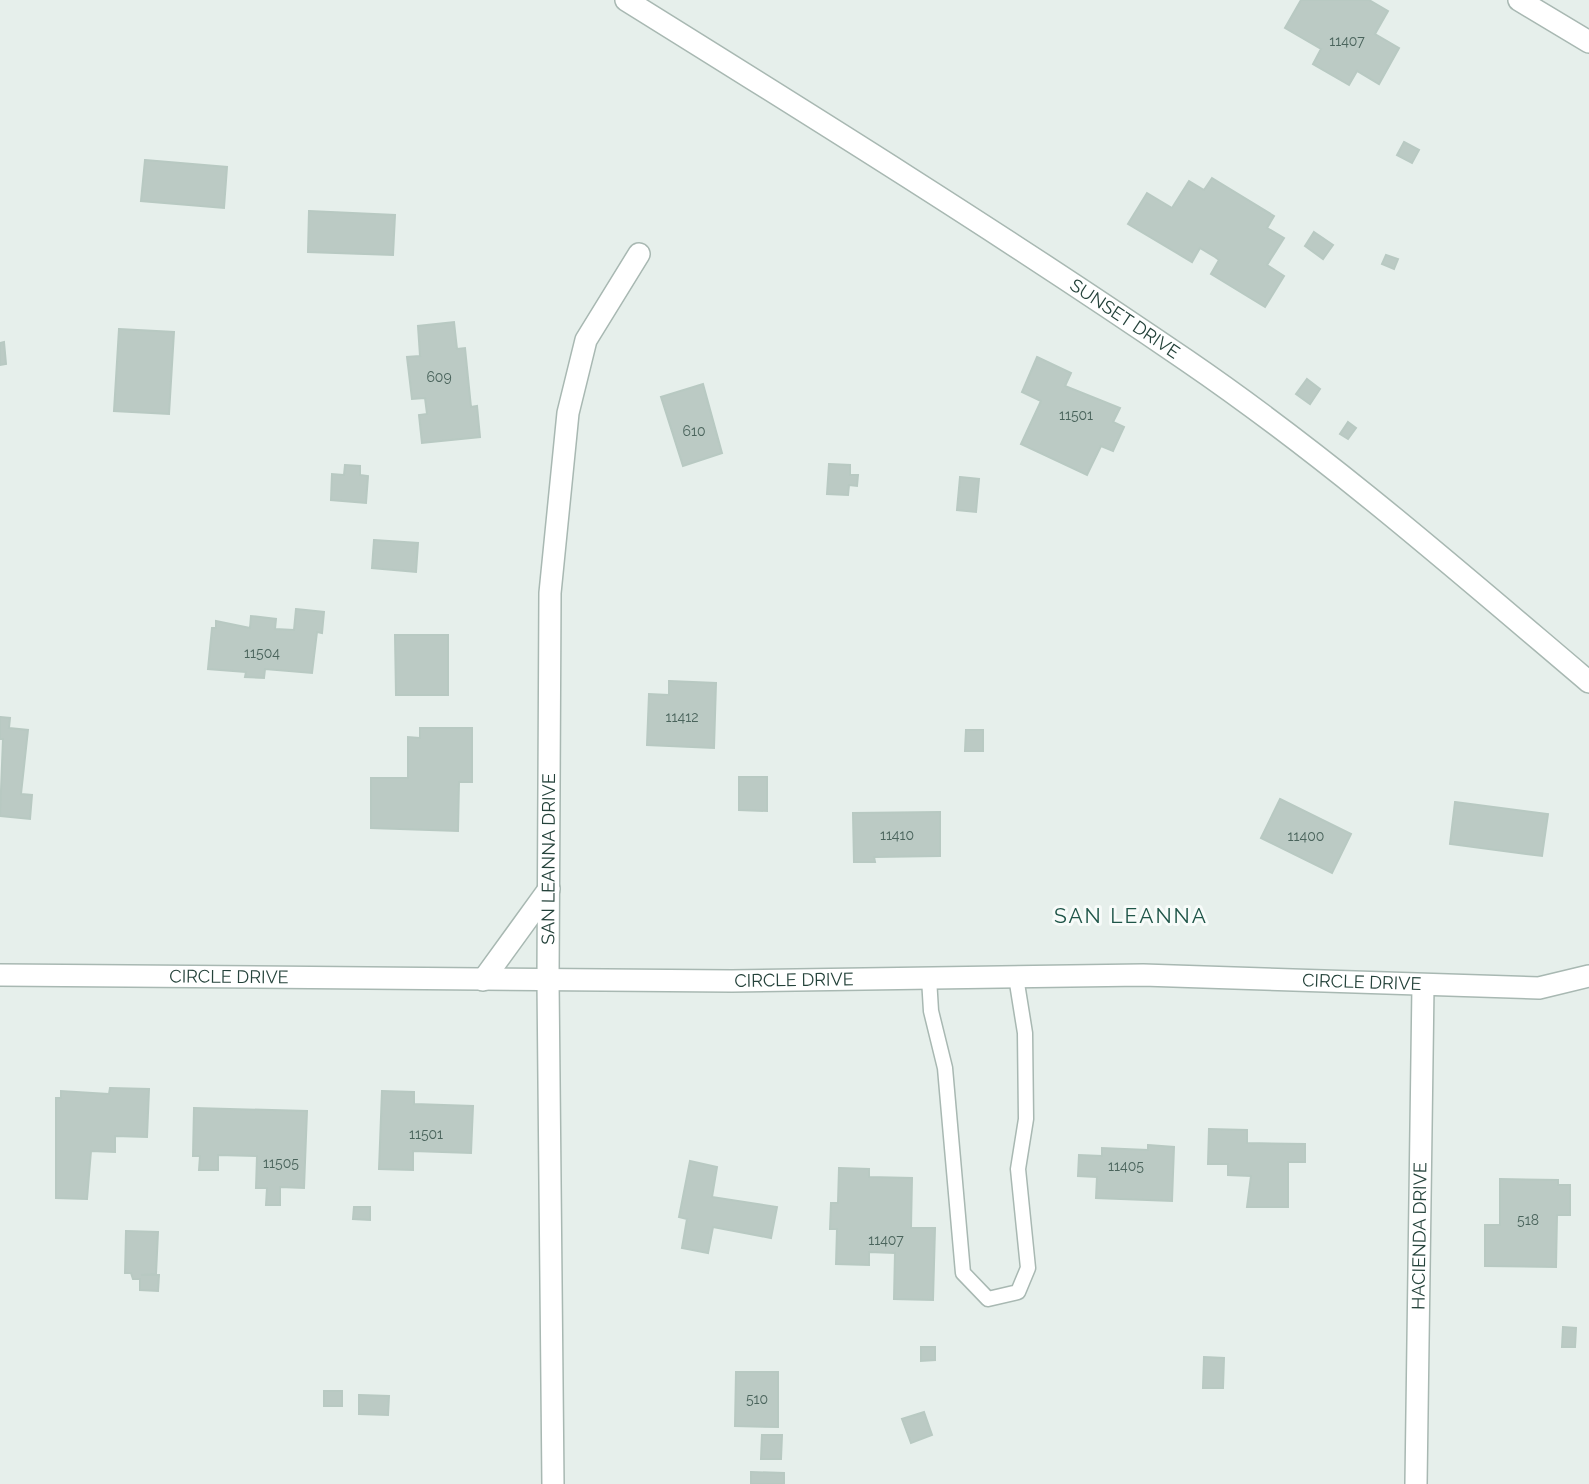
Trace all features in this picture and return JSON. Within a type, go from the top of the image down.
[{"type":"street","name":"SUNSET DRIVE","points":[[626,0],[784,98],[1187,361],[1362,491],[1589,682]]},
{"type":"street","points":[[1519,0],[1589,42]]},
{"type":"street","name":"SAN LEANNA DRIVE","points":[[553,1484],[548,981],[550,593],[568,413],[586,340],[639,254]]},
{"type":"street","points":[[483,980],[549,889]]},
{"type":"street","name":"CIRCLE DRIVE","points":[[0,975],[548,981],[1143,975],[1539,988],[1589,976]]},
{"type":"street","name":"HACIENDA DRIVE","points":[[1416,1484],[1423,986]]},
{"type":"lane","points":[[929,978],[930,1011],[945,1068],[963,1273],[988,1299],[1018,1292],[1028,1268],[1018,1169],[1026,1119],[1025,1033],[1016,977]]},
{"type":"building","points":[[1301,0],[1369,0],[1388,11],[1375,34],[1399,48],[1379,84],[1357,71],[1349,85],[1313,64],[1321,49],[1285,28]]},
{"type":"building","points":[[1404,142],[1419,150],[1412,163],[1397,155]]},
{"type":"building","points":[[145,160],[227,167],[224,208],[141,201]]},
{"type":"building","points":[[1212,178],[1274,216],[1267,228],[1284,238],[1267,265],[1284,276],[1265,307],[1211,274],[1219,260],[1215,257],[1200,248],[1192,262],[1128,224],[1147,193],[1172,208],[1189,181],[1204,190]]},
{"type":"building","points":[[309,211],[395,215],[393,255],[308,252]]},
{"type":"building","points":[[1314,232],[1333,245],[1323,259],[1305,246]]},
{"type":"building","points":[[1386,255],[1398,259],[1394,269],[1382,264]]},
{"type":"building","points":[[454,322],[457,349],[465,348],[471,407],[477,406],[480,437],[422,443],[419,415],[427,414],[425,398],[412,399],[407,357],[420,356],[418,326]]},
{"type":"building","points":[[119,329],[174,332],[169,414],[114,411]]},
{"type":"building","points":[[4,342],[6,364],[0,365],[0,343]]},
{"type":"building","points":[[1037,357],[1071,373],[1065,386],[1120,408],[1113,422],[1124,427],[1113,451],[1101,446],[1087,475],[1021,444],[1041,401],[1022,392]]},
{"type":"building","points":[[1307,379],[1320,389],[1310,404],[1296,394]]},
{"type":"building","points":[[703,384],[722,453],[683,466],[661,397]]},
{"type":"building","points":[[1348,422],[1356,428],[1348,439],[1340,434]]},
{"type":"building","points":[[829,464],[850,465],[850,475],[858,475],[857,486],[849,485],[848,495],[827,494]]},
{"type":"building","points":[[345,465],[360,466],[360,475],[368,476],[366,503],[331,500],[332,474],[344,475]]},
{"type":"building","points":[[960,477],[979,479],[976,512],[957,510]]},
{"type":"building","points":[[374,540],[418,543],[416,572],[372,568]]},
{"type":"building","points":[[296,609],[324,612],[322,633],[317,632],[312,673],[265,669],[264,678],[245,677],[246,672],[208,669],[212,628],[216,628],[216,621],[250,628],[251,616],[276,619],[275,629],[294,630]]},
{"type":"building","points":[[395,635],[448,635],[448,695],[396,695]]},
{"type":"building","points":[[669,681],[716,683],[714,748],[647,745],[649,694],[669,695]]},
{"type":"building","points":[[0,717],[10,718],[9,728],[28,730],[21,794],[32,795],[30,819],[0,816],[3,739],[0,739]]},
{"type":"building","points":[[420,728],[472,728],[472,782],[459,782],[458,831],[371,828],[371,778],[408,778],[408,737],[420,738]]},
{"type":"building","points":[[966,730],[983,730],[983,751],[965,751]]},
{"type":"building","points":[[739,777],[767,777],[767,811],[739,810]]},
{"type":"building","points":[[1280,799],[1351,834],[1332,873],[1261,838]]},
{"type":"building","points":[[1455,802],[1548,814],[1542,856],[1450,844]]},
{"type":"building","points":[[940,812],[940,856],[874,857],[875,862],[854,862],[853,813]]},
{"type":"building","points":[[110,1088],[149,1089],[147,1137],[115,1136],[115,1152],[91,1151],[87,1199],[56,1198],[56,1098],[61,1098],[61,1091],[109,1094]]},
{"type":"building","points":[[382,1091],[414,1092],[414,1104],[473,1106],[471,1153],[413,1151],[413,1170],[379,1169]]},
{"type":"building","points":[[194,1108],[307,1111],[304,1188],[280,1187],[280,1205],[266,1205],[267,1188],[256,1188],[257,1156],[218,1155],[218,1170],[199,1170],[200,1156],[193,1156]]},
{"type":"building","points":[[1209,1129],[1247,1130],[1247,1143],[1305,1144],[1305,1162],[1288,1162],[1288,1207],[1247,1207],[1251,1176],[1228,1175],[1228,1164],[1208,1164]]},
{"type":"building","points":[[1148,1145],[1174,1147],[1172,1201],[1096,1198],[1097,1177],[1078,1176],[1079,1155],[1102,1156],[1102,1148],[1148,1150]]},
{"type":"building","points":[[690,1161],[717,1167],[712,1197],[777,1207],[771,1238],[713,1227],[708,1253],[682,1248],[687,1219],[679,1217]]},
{"type":"building","points":[[839,1168],[869,1169],[869,1177],[912,1178],[911,1228],[935,1228],[933,1300],[894,1299],[895,1253],[869,1252],[869,1265],[836,1264],[837,1229],[830,1229],[831,1203],[838,1203]]},
{"type":"building","points":[[1500,1179],[1558,1180],[1558,1185],[1570,1185],[1570,1215],[1557,1215],[1556,1267],[1485,1266],[1485,1225],[1500,1225]]},
{"type":"building","points":[[354,1207],[370,1207],[370,1220],[353,1219]]},
{"type":"building","points":[[126,1231],[158,1232],[156,1274],[141,1275],[159,1275],[158,1291],[140,1290],[140,1279],[133,1279],[131,1273],[125,1273]]},
{"type":"building","points":[[1563,1327],[1576,1328],[1575,1347],[1562,1347]]},
{"type":"building","points":[[921,1347],[935,1347],[935,1360],[921,1361]]},
{"type":"building","points":[[1204,1357],[1224,1358],[1223,1388],[1203,1388]]},
{"type":"building","points":[[736,1372],[778,1372],[778,1427],[735,1426]]},
{"type":"building","points":[[324,1391],[342,1391],[342,1406],[324,1406]]},
{"type":"building","points":[[359,1395],[389,1396],[388,1415],[359,1414]]},
{"type":"building","points":[[924,1412],[932,1435],[911,1443],[902,1419]]},
{"type":"building","points":[[762,1435],[782,1435],[781,1459],[761,1459]]},
{"type":"building","points":[[751,1472],[784,1473],[784,1484],[751,1484]]},
{"type":"district","name":"SAN LEANNA","points":[[1131,916]]}]
